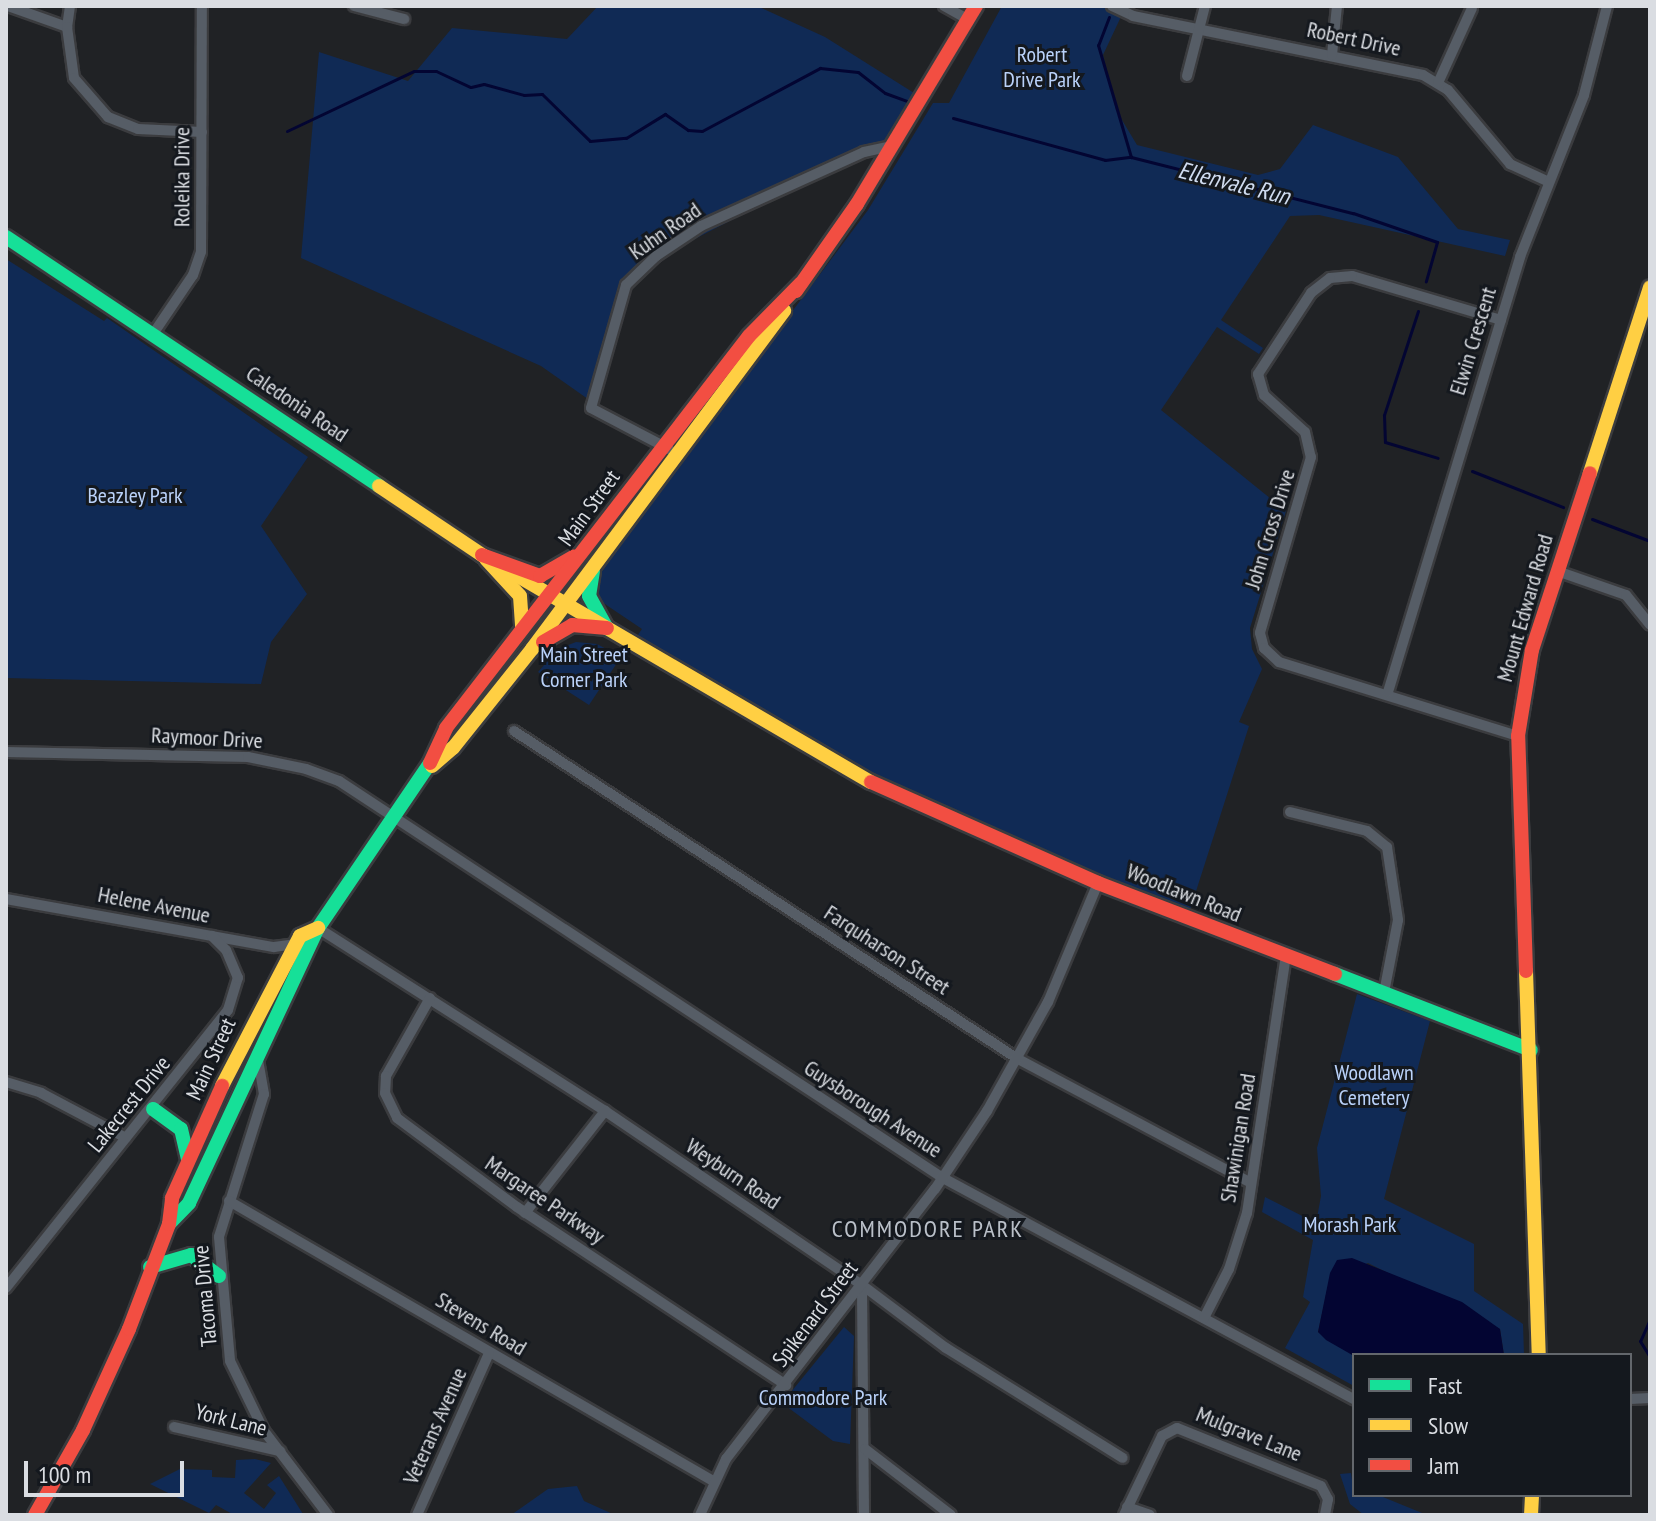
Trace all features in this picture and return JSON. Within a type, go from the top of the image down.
[{"type":"main road","name":"Main Street","points":[[427,770],[453,748],[532,649],[763,344],[893,146],[972,13]]},
{"type":"main road","name":"Caledonia Road","points":[[6,237],[482,555],[566,602]]},
{"type":"main road","name":"Main Street","points":[[169,1224],[189,1203],[256,1053],[314,945],[318,928],[427,770],[446,728],[593,542],[662,445],[749,336],[801,283]]},
{"type":"main road","name":"Mount Edward Road","points":[[1531,1050],[1518,736],[1532,650],[1644,322],[1650,287]]},
{"type":"main road","points":[[482,555],[540,576],[593,542]]},
{"type":"main road","points":[[482,555],[520,596],[522,628]]},
{"type":"main road","points":[[595,563],[589,596],[607,628]]},
{"type":"main road","name":"Woodlawn Road","points":[[566,602],[708,693],[855,775],[1098,883],[1531,1050]]},
{"type":"main road","points":[[532,649],[572,625],[607,628]]},
{"type":"main road","name":"Main Street","points":[[35,1515],[92,1411],[169,1224],[172,1198],[263,1000],[295,944],[318,928]]},
{"type":"main road","points":[[1531,1050],[1539,1353]]},
{"type":"main road","points":[[153,1109],[181,1129],[188,1161]]},
{"type":"main road","points":[[150,1267],[191,1255],[219,1276]]},
{"type":"street","points":[[8,6],[67,27]]},
{"type":"street","points":[[70,6],[67,27],[74,78],[108,117],[138,129],[202,132]]},
{"type":"street","name":"Roleika Drive","points":[[153,334],[199,259],[202,6]]},
{"type":"street","points":[[354,6],[404,19]]},
{"type":"street","points":[[944,6],[972,13]]},
{"type":"street","name":"Robert Drive","points":[[1112,6],[1133,16],[1201,27],[1416,73],[1438,83],[1510,164],[1549,182]]},
{"type":"street","points":[[1187,76],[1205,6]]},
{"type":"street","points":[[1332,55],[1337,6]]},
{"type":"street","name":"Elwin Crescent","points":[[1388,692],[1501,320],[1549,182],[1584,95],[1607,6]]},
{"type":"street","points":[[1438,83],[1472,8]]},
{"type":"street","name":"Kuhn Road","points":[[678,454],[591,408],[626,285],[656,256],[701,226],[864,152],[893,146]]},
{"type":"street","name":"John Cross Drive","points":[[1501,320],[1352,276],[1336,276],[1314,288],[1258,374],[1264,395],[1305,432],[1311,457],[1261,626],[1262,644],[1279,662],[1388,692],[1518,736]]},
{"type":"street","points":[[1557,571],[1626,595],[1644,611],[1650,625]]},
{"type":"street","name":"Farquharson Street","points":[[514,731],[1018,1059],[1249,1182]]},
{"type":"street","name":"Raymoor Drive","points":[[6,752],[259,759],[323,774],[392,818]]},
{"type":"street","points":[[1290,812],[1367,831],[1387,847],[1398,920],[1384,993]]},
{"type":"street","name":"Guysborough Avenue","points":[[392,818],[943,1178],[1352,1398]]},
{"type":"street","name":"Spikenard Street","points":[[700,1515],[713,1481],[943,1178],[1018,1059],[1098,883]]},
{"type":"street","name":"Helene Avenue","points":[[6,899],[274,947],[295,944]]},
{"type":"street","name":"Weyburn Road","points":[[318,928],[605,1111],[862,1285],[946,1348],[1123,1458]]},
{"type":"street","name":"Lakecrest Drive","points":[[6,1288],[126,1138],[153,1109],[234,1000],[236,969],[212,936]]},
{"type":"street","name":"Shawinigan Road","points":[[1204,1318],[1237,1251],[1286,956]]},
{"type":"street","name":"Margaree Parkway","points":[[430,998],[389,1066],[385,1083],[391,1110],[403,1124],[525,1213],[786,1385]]},
{"type":"street","name":"Tacoma Drive","points":[[256,1053],[264,1094],[219,1237],[219,1276],[238,1386],[280,1451],[328,1515]]},
{"type":"street","points":[[6,1082],[41,1093],[126,1138]]},
{"type":"street","points":[[525,1213],[605,1111]]},
{"type":"street","name":"Stevens Road","points":[[229,1201],[713,1481]]},
{"type":"street","points":[[862,1285],[864,1515]]},
{"type":"street","name":"Veterans Avenue","points":[[417,1515],[489,1353]]},
{"type":"street","name":"York Lane","points":[[174,1427],[280,1451]]},
{"type":"street","name":"Mulgrave Lane","points":[[1125,1511],[1162,1436],[1177,1428],[1321,1486],[1328,1499],[1325,1515]]},
{"type":"street","points":[[865,1449],[951,1515]]},
{"type":"street","points":[[1125,1511],[1150,1515]]},
{"type":"green space","points":[[598,6],[757,6],[825,37],[922,98],[900,133],[654,260],[625,287],[595,404],[541,366],[301,258],[319,52],[408,81],[452,28],[567,39]]},
{"type":"green space","name":"Robert Drive Park","points":[[1002,6],[1126,6],[1103,55],[1116,110],[1137,145],[1258,175],[1280,169],[1313,125],[1398,157],[1458,229],[1510,240],[1505,256],[1319,215],[1290,216],[1221,320],[1263,348],[1259,354],[1217,327],[1161,410],[1286,511],[1250,628],[1252,649],[1262,669],[1239,722],[1249,726],[1190,910],[876,789],[635,639],[642,629],[584,590],[868,210],[933,103],[949,103]]},
{"type":"green space","name":"Beazley Park","points":[[6,259],[104,321],[107,318],[308,457],[261,526],[307,594],[271,642],[261,684],[6,678]]},
{"type":"green space","name":"Main Street Corner Park","points":[[576,642],[597,644],[621,657],[589,705],[538,672],[558,649]]},
{"type":"green space","points":[[1357,994],[1430,1021],[1384,1199],[1474,1244],[1474,1291],[1523,1324],[1524,1353],[1504,1353],[1500,1329],[1368,1263],[1329,1281],[1318,1332],[1352,1355],[1352,1385],[1285,1348],[1310,1302],[1303,1297],[1313,1240],[1262,1212],[1265,1197],[1316,1223],[1321,1196],[1317,1148]]},
{"type":"green space","name":"Commodore Park","points":[[844,1327],[854,1336],[850,1444],[833,1441],[782,1403]]},
{"type":"green space","points":[[255,1459],[271,1463],[244,1493],[264,1509],[276,1493],[267,1485],[279,1476],[303,1514],[234,1515],[216,1505],[209,1513],[150,1484],[180,1469],[212,1470],[212,1477],[235,1478],[236,1460]]},
{"type":"green space","points":[[1351,1473],[1352,1497],[1383,1497],[1427,1515],[1364,1515],[1350,1504],[1340,1474]]},
{"type":"green space","points":[[577,1486],[584,1501],[615,1515],[511,1515],[548,1489]]},
{"type":"shaded area","points":[[1352,1258],[1462,1302],[1500,1329],[1504,1353],[1352,1355],[1318,1332],[1330,1273],[1337,1260]]},
{"type":"waterway","name":"Ellenvale Run","points":[[1109,17],[1098,45],[1131,157],[1353,213],[1437,242],[1426,281]]},
{"type":"waterway","points":[[287,131],[414,71],[436,71],[471,87],[484,84],[524,95],[542,94],[590,141],[626,138],[665,114],[688,130],[702,131],[820,68],[858,72],[885,93],[907,101]]},
{"type":"waterway","points":[[953,118],[1105,160],[1131,157]]},
{"type":"waterway","name":"Ellenvale Run","points":[[1418,311],[1384,415],[1385,442],[1438,458]]},
{"type":"waterway","name":"Ellenvale Run","points":[[1472,471],[1563,507]]},
{"type":"waterway","name":"Ellenvale Run","points":[[1592,519],[1650,541]]},
{"type":"waterway","name":"Ellenvale Run","points":[[1650,1319],[1640,1341],[1650,1357]]},
{"type":"traffic: fast","points":[[6,237],[379,486]]},
{"type":"traffic: fast","points":[[593,571],[589,596],[607,628]]},
{"type":"traffic: fast","points":[[169,1224],[189,1203],[318,928],[430,763]]},
{"type":"traffic: fast","points":[[1335,974],[1531,1050]]},
{"type":"traffic: fast","points":[[153,1109],[181,1129],[188,1159]]},
{"type":"traffic: fast","points":[[150,1267],[191,1255],[219,1276]]},
{"type":"traffic: slow","points":[[1590,473],[1650,287]]},
{"type":"traffic: slow","points":[[432,766],[453,748],[532,649],[784,311]]},
{"type":"traffic: slow","points":[[379,486],[482,555],[871,782]]},
{"type":"traffic: slow","points":[[486,559],[520,596],[522,628]]},
{"type":"traffic: slow","points":[[222,1086],[300,936],[318,928]]},
{"type":"traffic: slow","points":[[1526,971],[1539,1353]]},
{"type":"traffic: slow","points":[[1531,1515],[1532,1497]]},
{"type":"traffic: jam","points":[[796,291],[857,204],[976,6]]},
{"type":"traffic: jam","points":[[430,763],[446,728],[749,336],[801,283]]},
{"type":"traffic: jam","points":[[1526,971],[1518,736],[1532,650],[1590,473]]},
{"type":"traffic: jam","points":[[482,555],[540,576],[574,556]]},
{"type":"traffic: jam","points":[[543,642],[572,625],[607,628]]},
{"type":"traffic: jam","points":[[871,782],[1098,883],[1335,974]]},
{"type":"traffic: jam","points":[[35,1515],[83,1430],[129,1329],[169,1224],[172,1198],[222,1086]]},
{"type":"district","name":"COMMODORE PARK","points":[[928,1229]]},
{"type":"park label","name":"Woodlawn Cemetery","points":[[1374,1084]]},
{"type":"park label","name":"Morash Park","points":[[1350,1225]]}]
